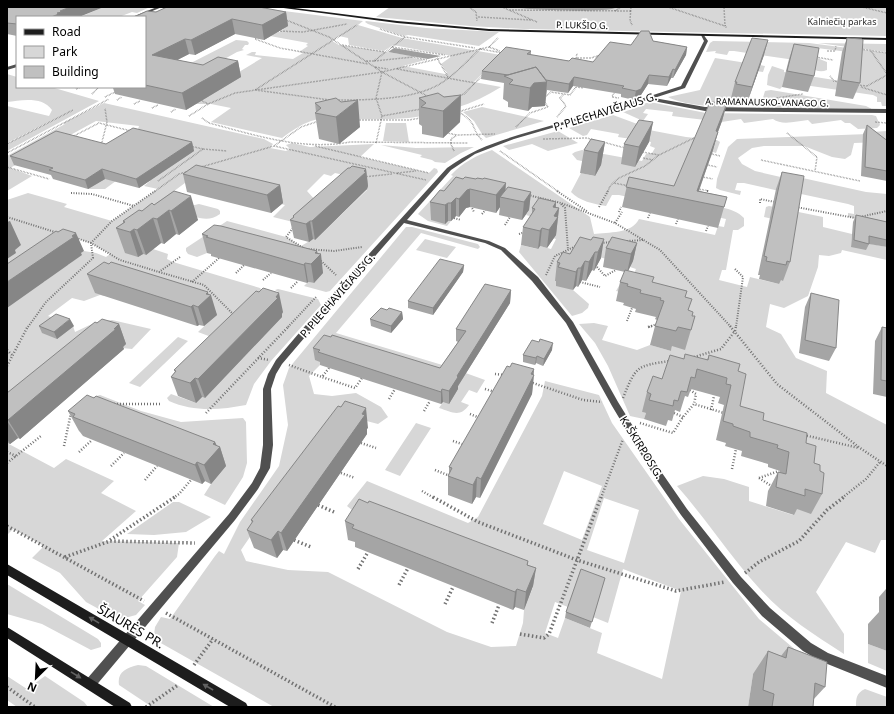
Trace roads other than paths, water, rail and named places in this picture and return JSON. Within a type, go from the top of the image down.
[{"type":"main road","name":"P. LUKŠIO G.","points":[[278,7],[382,21],[481,29],[887,39]]},
{"type":"main road","name":"ŠIAURĖS PR.","points":[[7,569],[242,707]]},
{"type":"main road","points":[[7,632],[126,707]]},
{"type":"street","points":[[136,16],[156,7]]},
{"type":"street","points":[[150,10],[160,7]]},
{"type":"street","name":"P. PLECHAVIČIAUS G.","points":[[90,684],[210,544],[255,486],[265,468],[268,445],[267,388],[272,374],[279,362],[437,183],[461,158],[473,152],[510,139],[648,99],[683,87],[706,41],[703,35]]},
{"type":"street","name":"A. RAMANAUSKO-VANAGO G.","points":[[648,99],[705,109],[887,111]]},
{"type":"street","name":"K. ŠKIRPOS G.","points":[[402,221],[487,242],[503,249],[541,287],[569,322],[615,404],[656,472],[679,505],[737,580],[766,612],[808,647],[824,657],[887,682]]},
{"type":"park label","name":"Kalniečių parkas","points":[[842,21]]}]
